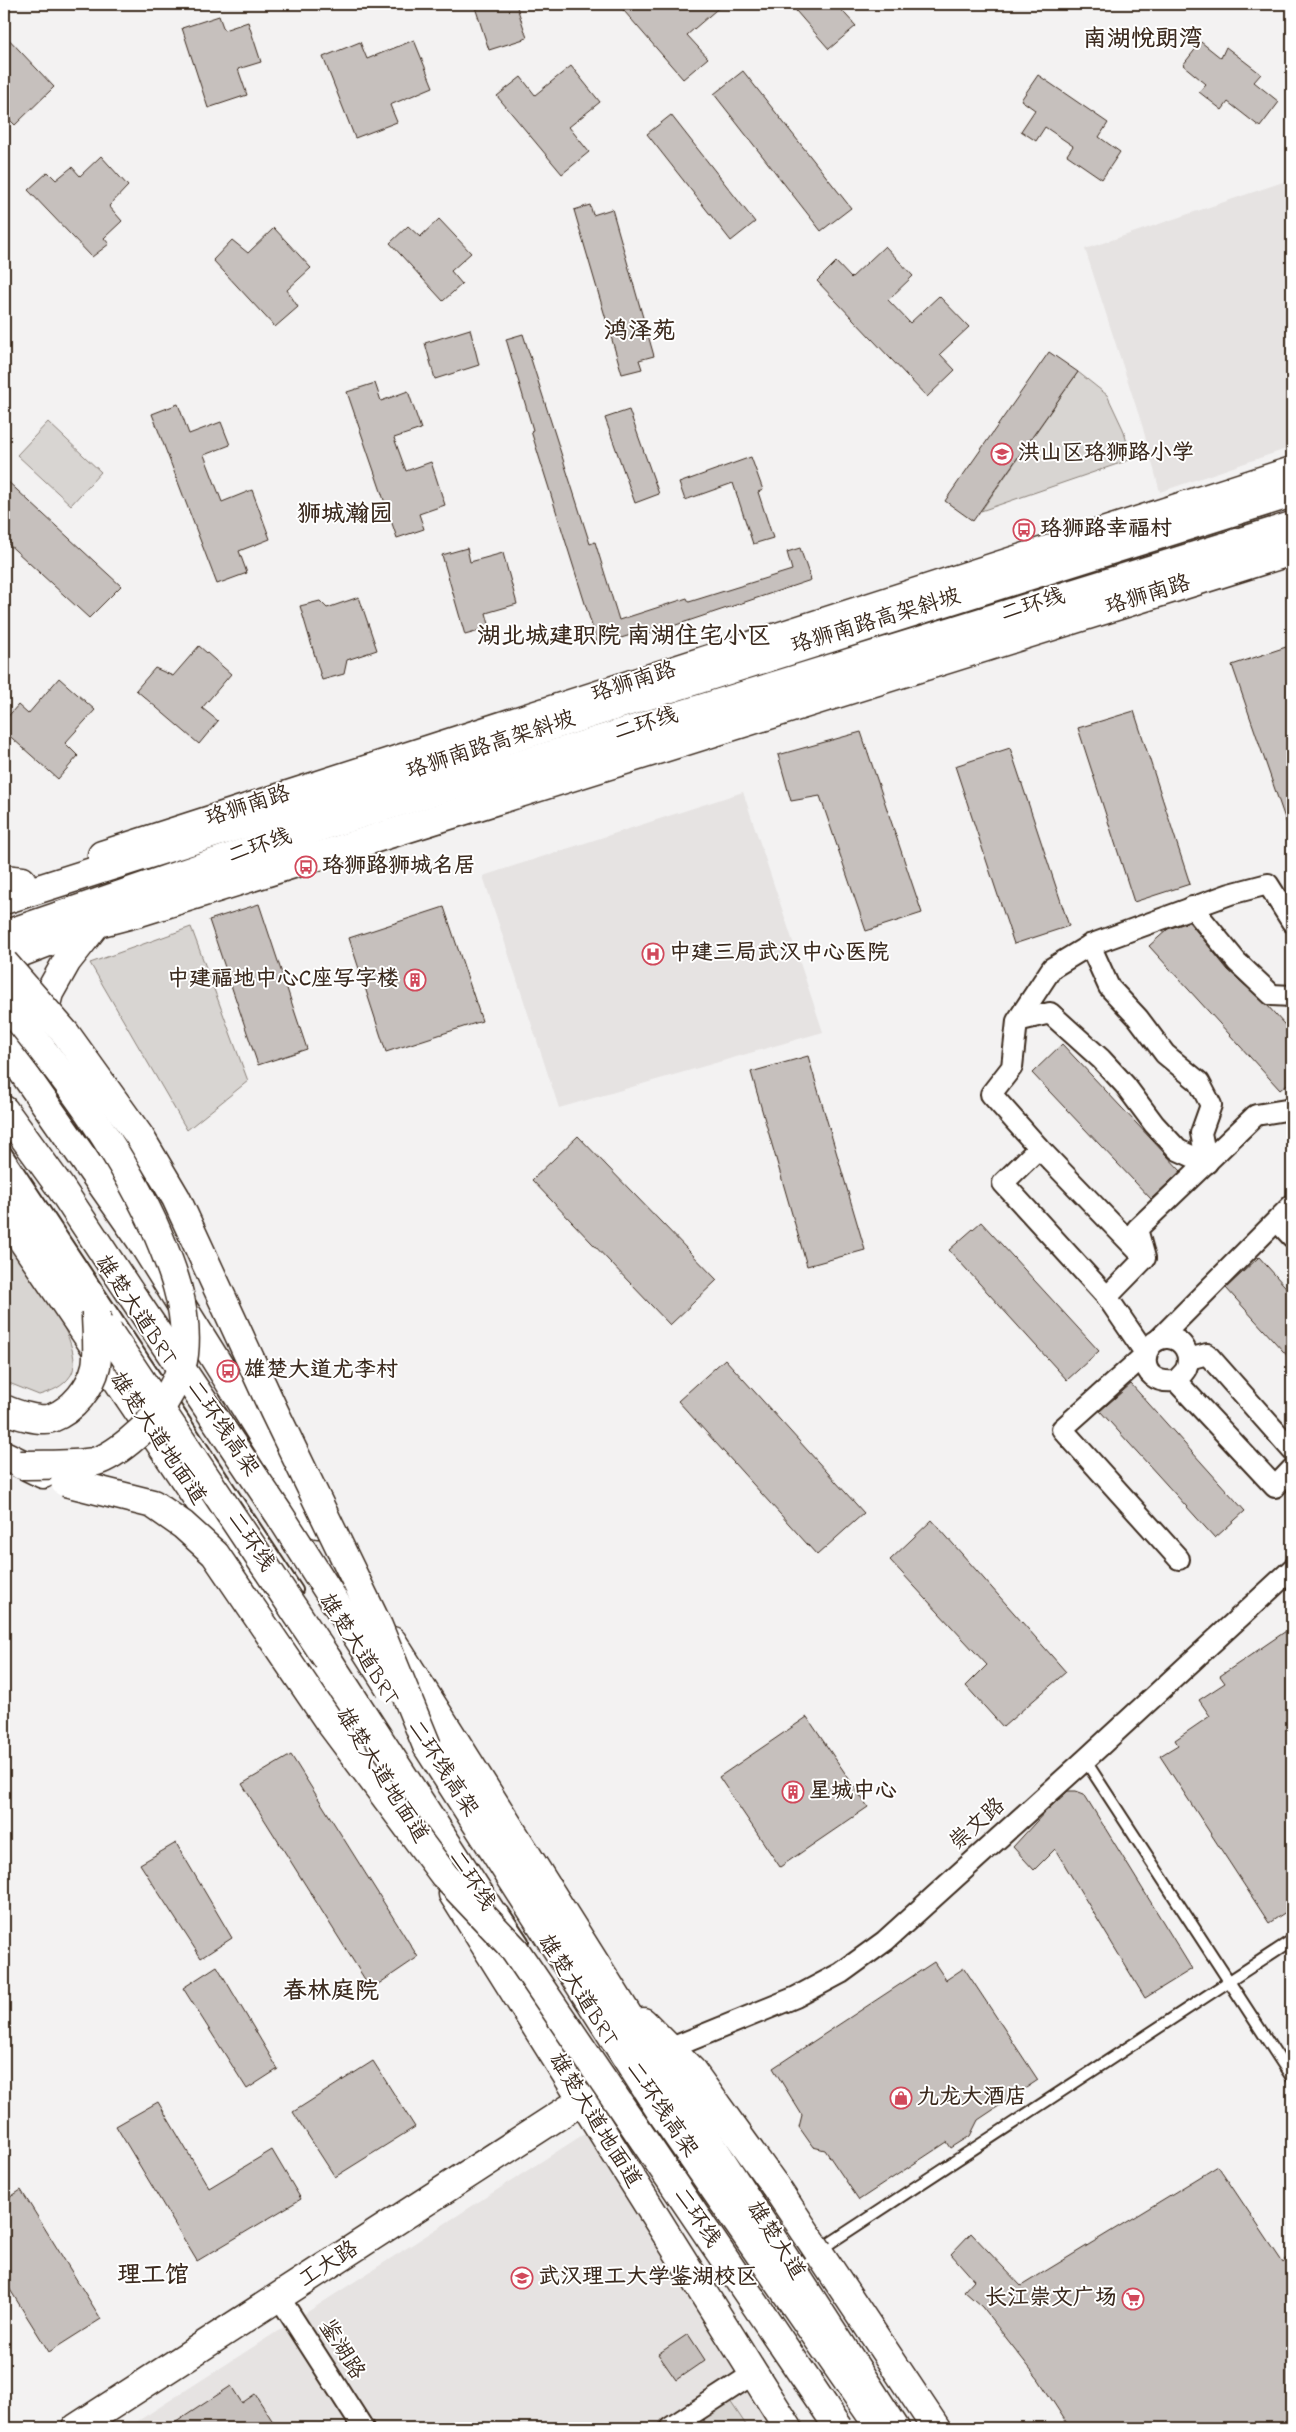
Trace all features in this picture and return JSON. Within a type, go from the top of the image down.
[{"type":"main road","name":"珞狮南路","points":[[8,887],[1292,471]]},
{"type":"main road","name":"珞狮南路高架斜坡","points":[[8,887],[523,736],[844,632],[1292,492]]},
{"type":"main road","name":"二环线","points":[[4,935],[331,823],[1292,526]]},
{"type":"main road","name":"珞狮南路","points":[[4,959],[98,923],[140,912],[1292,551]]},
{"type":"main road","points":[[52,1113],[41,1073],[38,1034],[49,992],[67,961],[98,923]]},
{"type":"main road","points":[[4,963],[66,1034],[140,1137],[176,1198],[274,1411],[378,1626],[427,1746]]},
{"type":"main road","points":[[4,1001],[69,1082],[104,1132],[134,1182],[164,1248],[178,1286],[185,1323],[184,1356],[173,1388],[154,1419],[131,1441],[94,1462],[12,1460]]},
{"type":"main road","points":[[4,1045],[140,1239],[617,1997],[663,2051],[692,2071],[775,2186],[936,2428]]},
{"type":"main road","name":"二环线高架","points":[[4,1110],[60,1187],[268,1498],[661,2112],[880,2428]]},
{"type":"main road","name":"二环线","points":[[4,1176],[328,1660],[515,1950],[839,2428]]},
{"type":"main road","name":"雄楚大道地面道","points":[[4,1213],[336,1703],[581,2101],[753,2374],[782,2426]]},
{"type":"main road","points":[[4,1409],[16,1415],[51,1419],[68,1408],[85,1392],[96,1366],[102,1321]]},
{"type":"main road","points":[[12,1460],[65,1482],[153,1504],[183,1525],[215,1554],[328,1720],[444,1875],[515,1950]]},
{"type":"main road","name":"雄楚大道","points":[[663,2051],[792,2268],[895,2428]]},
{"type":"main road","name":"工大路","points":[[76,2428],[581,2101]]},
{"type":"street","points":[[1145,1258],[1039,1148],[991,1094],[1012,1067],[1017,1021],[1052,968],[1090,945],[1192,908],[1268,884],[1292,922]]},
{"type":"street","points":[[1192,908],[1237,962],[1272,995],[1292,996]]},
{"type":"street","points":[[1090,945],[1108,987],[1138,1018],[1165,1054],[1198,1082],[1211,1105],[1201,1133],[1207,1163]]},
{"type":"street","points":[[1017,1021],[1050,1013],[1101,1059],[1125,1085],[1154,1124],[1178,1150],[1207,1163]]},
{"type":"street","points":[[1145,1258],[1137,1229],[1256,1115],[1292,1109]]},
{"type":"street","points":[[1039,1148],[1003,1183],[1152,1347]]},
{"type":"street","points":[[1179,1559],[1062,1430],[1076,1415],[1152,1347],[1292,1205]]},
{"type":"street","points":[[1277,1221],[1292,1237]]},
{"type":"street","points":[[1107,1297],[1145,1258]]},
{"type":"street","points":[[1167,1338],[1179,1341],[1185,1349],[1189,1359],[1186,1370],[1176,1381],[1164,1382],[1149,1373],[1146,1363],[1152,1347],[1167,1338]]},
{"type":"street","points":[[1189,1359],[1207,1354],[1292,1450]]},
{"type":"street","points":[[1176,1381],[1275,1487],[1292,1469]]},
{"type":"street","name":"崇文路","points":[[663,2051],[796,1997],[841,1973],[885,1941],[1292,1569]]},
{"type":"street","name":"鉴湖路","points":[[274,2301],[347,2428]]},
{"type":"street","name":"鉴湖路","points":[[274,2301],[363,2428]]},
{"type":"street","points":[[670,2428],[753,2374]]},
{"type":"lane","name":"雄楚大道BRT","points":[[4,1149],[305,1602]]},
{"type":"lane","points":[[1085,1760],[1292,2078]]},
{"type":"lane","name":"雄楚大道BRT","points":[[467,1854],[835,2428]]},
{"type":"lane","points":[[792,2268],[1292,1940]]},
{"type":"shaded area","points":[[1292,179],[1292,447],[1160,492],[1142,425],[1085,249]]},
{"type":"shaded area","points":[[1078,372],[1107,395],[1123,429],[1132,459],[981,511]]},
{"type":"shaded area","points":[[48,422],[101,472],[71,505],[17,455]]},
{"type":"shaded area","name":"中建三局武汉中心医院","points":[[743,792],[823,1032],[559,1108],[483,876]]},
{"type":"shaded area","points":[[191,927],[248,1081],[187,1130],[90,963]]},
{"type":"shaded area","points":[[4,1232],[51,1302],[71,1344],[74,1361],[71,1375],[57,1388],[39,1395],[4,1381]]},
{"type":"shaded area","name":"武汉理工大学鉴湖校区","points":[[595,2127],[773,2428],[127,2428]]},
{"type":"shaded area","points":[[730,2401],[748,2428],[708,2428],[702,2419]]},
{"type":"building","points":[[474,4],[516,4],[527,38],[489,50]]},
{"type":"building","points":[[618,4],[723,4],[687,35],[708,58],[683,79]]},
{"type":"building","points":[[790,4],[836,4],[856,26],[829,49]]},
{"type":"building","points":[[219,16],[224,30],[248,22],[261,62],[238,69],[247,95],[208,108],[182,28]]},
{"type":"building","points":[[4,34],[54,87],[15,125],[4,114]]},
{"type":"building","points":[[414,40],[433,87],[390,105],[397,122],[355,138],[323,57],[360,42],[367,59]]},
{"type":"building","points":[[1201,42],[1221,58],[1226,47],[1261,74],[1254,82],[1279,102],[1260,127],[1228,102],[1222,110],[1199,92],[1206,84],[1183,65]]},
{"type":"building","points":[[571,66],[600,102],[569,127],[589,152],[562,174],[497,96],[521,77],[535,95]]},
{"type":"building","points":[[743,71],[851,208],[821,231],[714,94]]},
{"type":"building","points":[[1038,75],[1108,123],[1099,137],[1120,152],[1102,179],[1067,155],[1073,146],[1045,127],[1036,141],[1021,131],[1035,110],[1021,100]]},
{"type":"building","points":[[671,115],[755,222],[731,241],[647,134]]},
{"type":"building","points":[[101,156],[128,186],[109,206],[122,221],[104,238],[109,244],[92,257],[28,190],[48,172],[56,180],[72,167],[80,176]]},
{"type":"building","points":[[590,205],[593,215],[612,209],[654,356],[639,360],[642,369],[622,374],[574,210]]},
{"type":"building","points":[[439,219],[471,253],[451,271],[462,284],[443,301],[390,243],[408,226],[420,237]]},
{"type":"building","points":[[274,228],[311,268],[287,290],[298,307],[275,327],[213,260],[232,240],[248,253]]},
{"type":"building","points":[[885,246],[913,276],[888,300],[910,323],[939,296],[969,327],[940,354],[955,370],[927,397],[817,281],[836,262],[851,278]]},
{"type":"building","points":[[470,329],[479,365],[435,379],[425,343]]},
{"type":"building","points":[[523,334],[590,544],[595,542],[619,620],[687,598],[689,602],[792,570],[787,552],[800,548],[811,580],[646,635],[644,631],[598,645],[531,431],[533,430],[506,339]]},
{"type":"building","points":[[1049,352],[1078,372],[973,521],[945,501]]},
{"type":"building","points":[[375,383],[381,401],[408,391],[421,429],[394,438],[406,471],[431,462],[445,505],[419,514],[424,529],[397,538],[347,392]]},
{"type":"building","points":[[178,404],[189,434],[221,422],[230,445],[204,455],[222,502],[252,490],[270,539],[239,551],[247,573],[217,584],[152,414]]},
{"type":"building","points":[[629,410],[659,494],[635,503],[605,418]]},
{"type":"building","points":[[751,457],[763,490],[758,492],[773,538],[753,544],[733,483],[685,500],[679,483]]},
{"type":"building","points":[[4,478],[121,586],[89,618],[4,540]]},
{"type":"building","points":[[467,548],[470,562],[503,553],[517,604],[486,613],[490,628],[465,635],[442,555]]},
{"type":"building","points":[[359,597],[377,650],[347,660],[344,674],[322,680],[300,606],[320,601],[327,608]]},
{"type":"building","points":[[1292,645],[1292,833],[1290,833],[1232,665]]},
{"type":"building","points":[[199,646],[231,674],[202,708],[218,721],[199,744],[136,690],[155,668],[173,676]]},
{"type":"building","points":[[59,678],[95,710],[65,743],[78,756],[58,779],[4,731],[4,721],[18,705],[28,714]]},
{"type":"building","points":[[1134,711],[1190,884],[1134,902],[1078,728]]},
{"type":"building","points":[[861,732],[922,913],[866,931],[820,796],[791,801],[778,755]]},
{"type":"building","points":[[1010,748],[1069,926],[1014,944],[955,766]]},
{"type":"building","points":[[259,904],[307,1049],[258,1065],[209,920]]},
{"type":"building","name":"中建福地中心C座写字楼","points":[[444,907],[482,1021],[386,1052],[349,938]]},
{"type":"building","points":[[1189,922],[1228,970],[1267,1005],[1292,1033],[1292,1080],[1280,1090],[1149,946],[1168,929]]},
{"type":"building","points":[[1062,1044],[1181,1171],[1151,1199],[1032,1073]]},
{"type":"building","points":[[808,1056],[865,1250],[807,1266],[751,1072]]},
{"type":"building","points":[[578,1136],[717,1280],[670,1325],[532,1180]]},
{"type":"building","points":[[981,1222],[1099,1351],[1067,1380],[949,1250]]},
{"type":"building","points":[[1259,1257],[1292,1294],[1292,1361],[1226,1288]]},
{"type":"building","points":[[725,1359],[864,1513],[817,1555],[678,1401]]},
{"type":"building","points":[[1131,1384],[1245,1511],[1215,1538],[1100,1411]]},
{"type":"building","points":[[932,1520],[1066,1672],[1003,1727],[966,1686],[987,1665],[890,1560]]},
{"type":"building","points":[[1292,1627],[1292,1908],[1269,1923],[1160,1756],[1178,1745],[1175,1740],[1210,1716],[1199,1700],[1225,1683],[1220,1676]]},
{"type":"building","name":"星城中心","points":[[807,1717],[868,1807],[780,1867],[719,1777]]},
{"type":"building","points":[[291,1755],[418,1957],[371,1989],[242,1784]]},
{"type":"building","points":[[1068,1791],[1084,1794],[1192,1969],[1145,1998],[1055,1849],[1034,1870],[1013,1847],[1045,1812]]},
{"type":"building","points":[[176,1843],[232,1938],[201,1958],[140,1864]]},
{"type":"building","name":"九龙大酒店","points":[[934,1962],[946,1980],[964,1968],[1038,2080],[978,2120],[970,2136],[951,2148],[947,2142],[859,2200],[825,2150],[813,2147],[799,2127],[802,2115],[773,2068]]},
{"type":"building","points":[[217,1966],[278,2069],[247,2089],[183,1988]]},
{"type":"building","points":[[373,2061],[415,2127],[335,2177],[293,2112]]},
{"type":"building","points":[[158,2102],[209,2188],[272,2150],[301,2199],[197,2261],[116,2126]]},
{"type":"building","name":"长江崇文广场","points":[[1218,2166],[1283,2263],[1292,2255],[1292,2428],[1070,2428],[1039,2380],[982,2307],[964,2291],[974,2280],[951,2254],[971,2233],[1021,2286]]},
{"type":"building","points":[[21,2190],[101,2319],[49,2352],[4,2280],[4,2201]]},
{"type":"building","points":[[688,2334],[705,2360],[676,2380],[658,2354]]},
{"type":"building","points":[[231,2386],[242,2403],[255,2394],[277,2428],[167,2428]]},
{"type":"place","name":"洪山区珞狮路小学","points":[[1002,454]]},
{"type":"place","name":"珞狮路幸福村","points":[[1024,530]]},
{"type":"place","name":"珞狮路狮城名居","points":[[306,867]]},
{"type":"place","name":"中建三局武汉中心医院","points":[[653,954]]},
{"type":"place","name":"中建福地中心C座写字楼","points":[[415,980]]},
{"type":"place","name":"雄楚大道尤李村","points":[[228,1371]]},
{"type":"place","name":"星城中心","points":[[793,1792]]},
{"type":"place","name":"九龙大酒店","points":[[901,2098]]},
{"type":"place","name":"武汉理工大学鉴湖校区","points":[[522,2278]]},
{"type":"place","name":"长江崇文广场","points":[[1133,2299]]},
{"type":"district","name":"南湖悦朗湾","points":[[1143,40]]},
{"type":"district","name":"鸿泽苑","points":[[640,332]]},
{"type":"district","name":"狮城瀚园","points":[[345,515]]},
{"type":"district","name":"湖北城建职院 南湖住宅小区","points":[[624,637]]},
{"type":"district","name":"春林庭院","points":[[331,1992]]},
{"type":"district","name":"理工馆","points":[[153,2276]]}]
